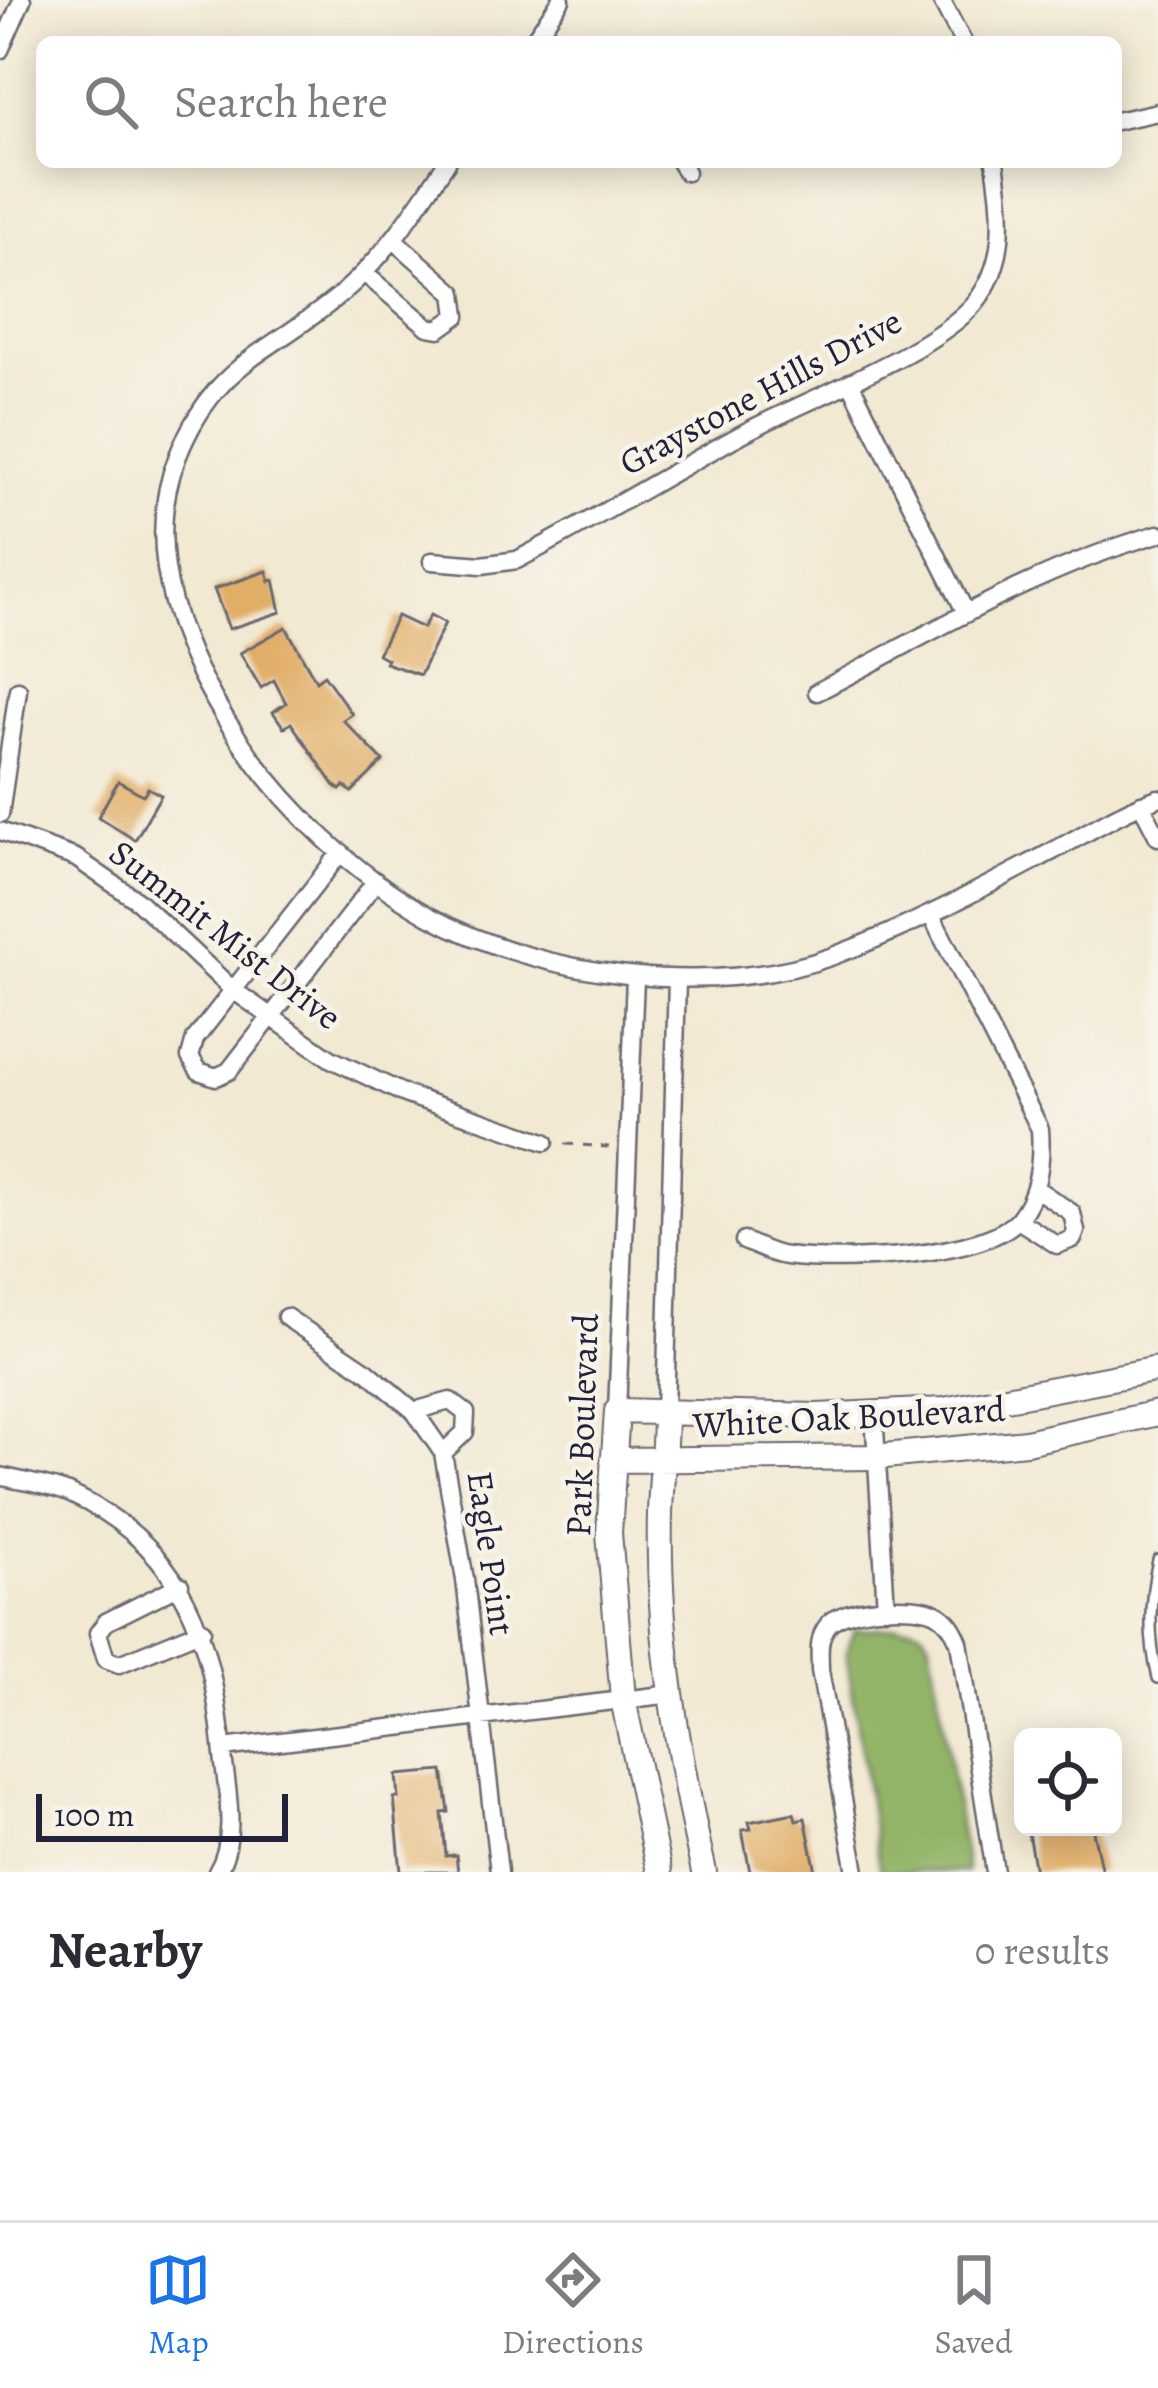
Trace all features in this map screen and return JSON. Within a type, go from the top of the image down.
[{"type":"street","points":[[0,50],[22,0]]},
{"type":"street","points":[[538,36],[561,0]]},
{"type":"street","points":[[941,0],[960,36]]},
{"type":"street","points":[[1122,120],[1158,112]]},
{"type":"street","points":[[444,168],[364,273],[246,358],[214,391],[176,461],[166,497],[167,584],[178,620],[223,716],[284,799],[376,881],[431,917],[532,957],[635,977],[677,980],[756,973],[828,958],[931,915],[1150,801],[1158,837]]},
{"type":"street","name":"Graystone Hills Drive","points":[[432,561],[482,565],[517,560],[744,433],[850,382],[961,317],[977,300],[1003,233],[996,168]]},
{"type":"street","points":[[364,273],[428,327],[439,329],[457,316],[454,293],[393,239]]},
{"type":"street","points":[[850,382],[965,611]]},
{"type":"street","points":[[817,692],[965,611],[1077,561],[1158,535]]},
{"type":"street","points":[[0,814],[18,690]]},
{"type":"street","name":"Summit Mist Drive","points":[[0,831],[76,858],[138,901],[233,990],[331,1059],[406,1095],[545,1142]]},
{"type":"street","points":[[341,852],[195,1039],[190,1057],[199,1072],[216,1077],[229,1071],[376,881]]},
{"type":"street","points":[[744,1241],[784,1256],[876,1257],[973,1244],[1018,1220],[1035,1187],[1042,1154],[1040,1129],[931,915]]},
{"type":"street","name":"Park Boulevard","points":[[635,977],[609,1533],[623,1699],[658,1872]]},
{"type":"street","points":[[677,980],[662,1573],[687,1798],[704,1872]]},
{"type":"street","points":[[1018,1220],[1057,1245],[1076,1231],[1072,1213],[1035,1187]]},
{"type":"street","name":"Eagle Point","points":[[286,1318],[368,1372],[414,1411],[443,1453],[465,1580],[499,1872]]},
{"type":"street","name":"White Oak Boulevard","points":[[617,1412],[817,1416],[944,1410],[1158,1369]]},
{"type":"street","points":[[414,1411],[450,1401],[466,1413],[465,1432],[443,1453]]},
{"type":"street","points":[[874,1413],[886,1608]]},
{"type":"street","name":"White Oak Boulevard","points":[[613,1460],[874,1457],[1026,1442],[1158,1413]]},
{"type":"street","points":[[0,1476],[68,1492],[120,1522],[170,1569],[180,1585],[202,1630],[223,1748],[230,1822],[225,1858],[217,1872]]},
{"type":"street","points":[[180,1585],[106,1622],[98,1633],[106,1659],[119,1664],[202,1630]]},
{"type":"street","points":[[856,1872],[820,1670],[820,1641],[827,1626],[841,1615],[913,1606],[932,1610],[952,1628],[959,1642],[995,1872]]},
{"type":"street","points":[[223,1748],[673,1694]]},
{"type":"lane","points":[[1158,1560],[1149,1597],[1158,1678]]},
{"type":"path","points":[[545,1142],[628,1149]]},
{"type":"green space","points":[[911,1626],[922,1630],[930,1641],[967,1872],[880,1872],[846,1653],[854,1630]]},
{"type":"building","points":[[267,571],[270,581],[274,580],[281,612],[229,629],[214,589]]},
{"type":"building","points":[[430,615],[445,623],[420,675],[385,663],[387,659],[378,654],[397,616],[423,628]]},
{"type":"building","points":[[286,627],[316,681],[324,675],[352,714],[343,720],[383,761],[352,792],[335,786],[291,723],[284,728],[273,712],[286,703],[274,680],[261,688],[240,653]]},
{"type":"building","points":[[118,781],[143,795],[148,788],[161,795],[135,840],[98,817]]},
{"type":"building","points":[[443,1771],[449,1812],[442,1813],[446,1856],[456,1855],[458,1872],[401,1872],[394,1798],[399,1798],[397,1775]]},
{"type":"building","points":[[794,1813],[796,1820],[805,1818],[816,1872],[750,1872],[742,1830],[751,1829],[749,1822]]},
{"type":"building","points":[[1029,1836],[1094,1836],[1102,1872],[1035,1872]]}]
